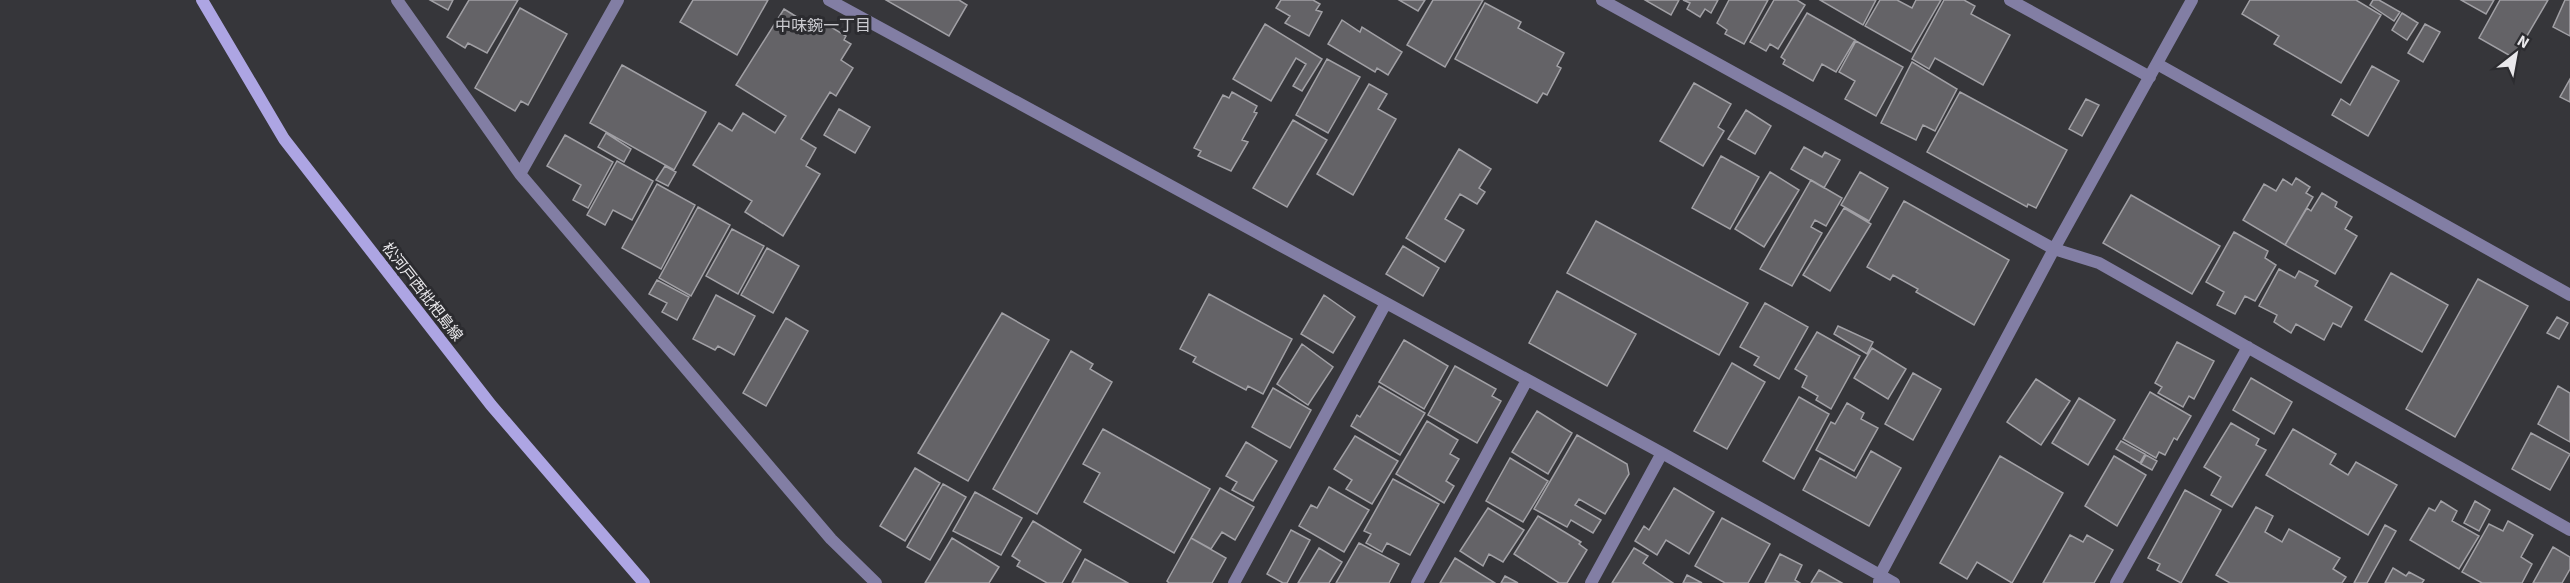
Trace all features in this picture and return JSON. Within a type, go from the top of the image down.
[{"type":"main road","name":"松河戸西枇杷島線","points":[[202,0],[284,139],[491,405],[644,583]]},
{"type":"street","points":[[398,0],[520,174],[831,539],[876,583]]},
{"type":"street","points":[[520,174],[618,0]]},
{"type":"street","points":[[829,0],[1662,453],[1880,579],[1894,583]]},
{"type":"street","points":[[1602,0],[2054,249],[2099,263],[2570,530]]},
{"type":"street","points":[[2010,0],[2150,77]]},
{"type":"street","points":[[1880,579],[2054,249],[2192,0]]},
{"type":"street","points":[[2158,65],[2570,295]]},
{"type":"street","points":[[1234,583],[1386,303]]},
{"type":"street","points":[[2116,583],[2248,346]]},
{"type":"street","points":[[1417,583],[1527,380]]},
{"type":"street","points":[[1591,583],[1662,453]]},
{"type":"building","points":[[430,0],[453,0],[448,10]]},
{"type":"building","points":[[469,0],[518,0],[487,53],[468,43],[465,48],[447,37]]},
{"type":"building","points":[[693,0],[768,0],[737,55],[680,22]]},
{"type":"building","points":[[886,0],[959,0],[967,5],[949,36]]},
{"type":"building","points":[[1281,0],[1313,0],[1320,4],[1316,10],[1322,12],[1309,36],[1285,23],[1290,16],[1276,8]]},
{"type":"building","points":[[1399,0],[1425,0],[1418,11]]},
{"type":"building","points":[[1433,0],[1483,0],[1445,67],[1407,45]]},
{"type":"building","points":[[1645,0],[1679,0],[1671,15]]},
{"type":"building","points":[[1683,0],[1718,0],[1711,13],[1705,9],[1700,17],[1687,9],[1690,3]]},
{"type":"building","points":[[1729,0],[1768,0],[1744,44],[1725,34],[1727,30],[1717,23]]},
{"type":"building","points":[[1774,0],[1797,0],[1805,5],[1778,49],[1770,44],[1766,51],[1750,42]]},
{"type":"building","points":[[1820,0],[1876,0],[1863,25]]},
{"type":"building","points":[[1880,0],[1897,0],[1912,8],[1916,0],[1941,0],[1911,52],[1865,26]]},
{"type":"building","points":[[1944,0],[1964,0],[1975,6],[1971,14],[2010,35],[1983,85],[1935,58],[1929,69],[1912,59]]},
{"type":"building","points":[[2250,0],[2356,0],[2381,15],[2341,83],[2274,44],[2279,36],[2242,14]]},
{"type":"building","points":[[2373,0],[2379,0],[2400,12],[2394,21],[2370,5]]},
{"type":"building","points":[[2461,0],[2494,0],[2486,14]]},
{"type":"building","points":[[2500,0],[2548,0],[2514,58],[2479,38]]},
{"type":"building","points":[[2565,0],[2570,0],[2570,36],[2553,27]]},
{"type":"building","points":[[1485,3],[1521,22],[1518,28],[1564,53],[1557,66],[1561,68],[1547,95],[1543,93],[1537,103],[1455,59]]},
{"type":"building","points":[[520,8],[567,34],[528,105],[521,101],[515,111],[475,88]]},
{"type":"building","points":[[784,9],[821,32],[826,24],[846,36],[844,40],[851,44],[841,60],[853,68],[836,96],[830,92],[801,139],[816,148],[806,166],[820,174],[783,236],[745,212],[752,201],[693,165],[719,123],[732,131],[743,113],[775,133],[786,116],[736,85]]},
{"type":"building","points":[[1807,13],[1855,40],[1836,72],[1822,64],[1813,81],[1783,64],[1785,60],[1781,57]]},
{"type":"building","points":[[2402,13],[2418,23],[2407,40],[2392,30]]},
{"type":"building","points":[[1342,20],[1360,32],[1362,27],[1402,52],[1388,75],[1377,68],[1375,72],[1328,44]]},
{"type":"building","points":[[1265,24],[1322,59],[1302,91],[1293,86],[1306,64],[1296,58],[1271,101],[1233,79]]},
{"type":"building","points":[[2425,24],[2440,32],[2423,62],[2408,53]]},
{"type":"building","points":[[1856,41],[1903,67],[1876,116],[1845,99],[1855,81],[1839,72]]},
{"type":"building","points":[[1327,59],[1360,77],[1328,133],[1296,115]]},
{"type":"building","points":[[1912,62],[1957,89],[1935,131],[1923,125],[1916,140],[1881,123]]},
{"type":"building","points":[[622,65],[706,112],[674,170],[590,123]]},
{"type":"building","points":[[2372,66],[2399,81],[2368,136],[2332,115],[2341,99],[2350,105]]},
{"type":"building","points":[[2570,79],[2570,102],[2560,97]]},
{"type":"building","points":[[1694,83],[1731,104],[1718,127],[1724,131],[1703,166],[1660,141]]},
{"type":"building","points":[[1369,84],[1387,94],[1378,109],[1396,119],[1353,195],[1317,174]]},
{"type":"building","points":[[1232,92],[1257,106],[1254,112],[1257,113],[1242,140],[1248,142],[1231,171],[1198,156],[1201,151],[1194,148],[1223,95],[1229,98]]},
{"type":"building","points":[[1960,92],[2067,150],[2036,208],[2028,204],[2027,207],[1927,152]]},
{"type":"building","points":[[2086,99],[2099,105],[2082,136],[2069,129]]},
{"type":"building","points":[[839,109],[870,127],[855,153],[824,135]]},
{"type":"building","points":[[1746,110],[1771,126],[1755,154],[1728,139]]},
{"type":"building","points":[[1293,120],[1327,140],[1287,207],[1253,188]]},
{"type":"building","points":[[606,133],[631,149],[624,162],[598,147]]},
{"type":"building","points":[[565,135],[613,162],[588,208],[573,200],[581,185],[547,166]]},
{"type":"building","points":[[1804,147],[1822,157],[1825,152],[1840,160],[1824,188],[1791,169]]},
{"type":"building","points":[[1459,149],[1491,169],[1479,188],[1485,192],[1477,204],[1460,194],[1445,219],[1464,230],[1445,262],[1406,238]]},
{"type":"building","points":[[1721,156],[1759,177],[1730,229],[1692,208]]},
{"type":"building","points":[[617,161],[653,181],[632,220],[613,210],[605,225],[587,215]]},
{"type":"building","points":[[665,166],[676,172],[668,186],[656,180]]},
{"type":"building","points":[[1770,172],[1799,190],[1764,247],[1735,229]]},
{"type":"building","points":[[1860,172],[1888,188],[1869,221],[1841,205]]},
{"type":"building","points":[[2296,178],[2310,187],[2306,193],[2313,197],[2285,245],[2243,220],[2264,184],[2276,191],[2283,179],[2292,185]]},
{"type":"building","points":[[1811,180],[1842,198],[1826,226],[1815,220],[1811,227],[1822,233],[1792,286],[1760,269]]},
{"type":"building","points":[[657,184],[695,205],[661,269],[622,248]]},
{"type":"building","points":[[2322,193],[2337,202],[2335,207],[2352,217],[2345,229],[2357,236],[2335,274],[2285,245],[2307,208],[2311,211]]},
{"type":"building","points":[[2131,195],[2220,246],[2192,294],[2103,243]]},
{"type":"building","points":[[1904,201],[2009,260],[1974,325],[1916,292],[1918,289],[1893,275],[1890,280],[1867,267]]},
{"type":"building","points":[[698,207],[730,225],[691,296],[659,278]]},
{"type":"building","points":[[1844,208],[1871,224],[1830,291],[1803,275]]},
{"type":"building","points":[[1596,221],[1748,303],[1719,355],[1567,273]]},
{"type":"building","points":[[732,229],[764,246],[738,294],[706,276]]},
{"type":"building","points":[[2234,232],[2268,251],[2265,258],[2276,265],[2255,301],[2245,296],[2235,314],[2217,305],[2224,292],[2206,282]]},
{"type":"building","points":[[1403,246],[1439,268],[1423,296],[1386,274]]},
{"type":"building","points":[[767,248],[799,266],[773,313],[741,295]]},
{"type":"building","points":[[2279,269],[2295,278],[2299,271],[2318,281],[2315,286],[2352,307],[2341,327],[2333,323],[2324,340],[2296,324],[2291,333],[2274,322],[2277,315],[2259,306]]},
{"type":"building","points":[[2391,273],[2448,305],[2422,352],[2365,320]]},
{"type":"building","points":[[2478,279],[2528,306],[2455,437],[2406,409]]},
{"type":"building","points":[[657,280],[689,297],[677,320],[662,312],[667,303],[649,294]]},
{"type":"building","points":[[1557,291],[1636,334],[1607,386],[1529,343]]},
{"type":"building","points":[[1209,294],[1292,339],[1263,394],[1248,386],[1246,390],[1193,362],[1196,357],[1180,349]]},
{"type":"building","points":[[716,295],[755,316],[734,355],[718,346],[715,350],[693,339]]},
{"type":"building","points":[[1324,295],[1355,317],[1333,353],[1301,334]]},
{"type":"building","points":[[1765,303],[1808,327],[1779,379],[1754,365],[1759,357],[1740,347]]},
{"type":"building","points":[[1002,313],[1049,340],[968,481],[918,453]]},
{"type":"building","points":[[2557,317],[2568,323],[2559,339],[2547,333]]},
{"type":"building","points":[[786,318],[808,331],[766,406],[743,393]]},
{"type":"building","points":[[1838,326],[1873,342],[1867,354],[1834,334]]},
{"type":"building","points":[[1817,332],[1860,356],[1831,409],[1816,400],[1818,396],[1802,387],[1807,376],[1795,369]]},
{"type":"building","points":[[1404,340],[1448,366],[1424,409],[1379,382]]},
{"type":"building","points":[[2177,342],[2214,361],[2194,399],[2189,396],[2183,407],[2158,393],[2162,387],[2155,383]]},
{"type":"building","points":[[1302,344],[1333,367],[1308,405],[1277,384]]},
{"type":"building","points":[[1872,348],[1906,369],[1888,399],[1854,378]]},
{"type":"building","points":[[1071,351],[1093,364],[1090,369],[1112,382],[1037,514],[993,489]]},
{"type":"building","points":[[1732,363],[1765,382],[1727,449],[1694,431]]},
{"type":"building","points":[[1455,366],[1496,389],[1492,396],[1501,401],[1477,443],[1428,415]]},
{"type":"building","points":[[1913,373],[1941,389],[1913,440],[1885,424]]},
{"type":"building","points":[[2251,378],[2292,402],[2274,434],[2233,410]]},
{"type":"building","points":[[2036,379],[2070,401],[2041,445],[2007,422]]},
{"type":"building","points":[[1379,386],[1425,413],[1400,455],[1351,426],[1357,415],[1360,417]]},
{"type":"building","points":[[2558,386],[2570,393],[2570,442],[2538,424]]},
{"type":"building","points":[[1273,388],[1311,410],[1290,448],[1252,427]]},
{"type":"building","points":[[2150,392],[2191,416],[2177,440],[2174,438],[2165,455],[2159,452],[2156,458],[2123,439]]},
{"type":"building","points":[[1799,397],[1829,414],[1794,479],[1763,461]]},
{"type":"building","points":[[2079,398],[2115,420],[2088,465],[2052,443]]},
{"type":"building","points":[[1847,403],[1864,413],[1861,419],[1878,428],[1854,471],[1816,450],[1831,422],[1835,424]]},
{"type":"building","points":[[1537,411],[1572,433],[1548,474],[1512,452]]},
{"type":"building","points":[[1427,421],[1458,440],[1450,454],[1459,459],[1446,481],[1454,486],[1444,503],[1396,474]]},
{"type":"building","points":[[2231,423],[2259,439],[2256,445],[2266,450],[2232,507],[2211,495],[2221,477],[2204,467]]},
{"type":"building","points":[[1103,429],[1210,489],[1174,553],[1084,502],[1100,473],[1083,464]]},
{"type":"building","points":[[2293,429],[2336,454],[2330,464],[2348,475],[2356,462],[2397,485],[2368,535],[2266,475]]},
{"type":"building","points":[[2531,433],[2570,454],[2550,490],[2512,469]]},
{"type":"building","points":[[1577,435],[1627,464],[1629,474],[1605,514],[1579,499],[1575,505],[1601,520],[1593,533],[1571,520],[1567,527],[1534,509]]},
{"type":"building","points":[[1355,436],[1398,461],[1372,504],[1346,489],[1352,480],[1334,469]]},
{"type":"building","points":[[2121,441],[2145,454],[2140,463],[2116,449]]},
{"type":"building","points":[[1246,442],[1277,461],[1253,501],[1232,490],[1237,482],[1226,476]]},
{"type":"building","points":[[1871,451],[1901,468],[1869,526],[1803,490],[1820,458],[1856,478]]},
{"type":"building","points":[[2146,455],[2157,461],[2152,470],[2141,464]]},
{"type":"building","points":[[2000,456],[2063,493],[2012,583],[1977,562],[1967,579],[1940,563]]},
{"type":"building","points":[[2114,456],[2146,475],[2117,526],[2085,506]]},
{"type":"building","points":[[1510,458],[1548,481],[1523,522],[1486,501]]},
{"type":"building","points":[[915,468],[940,483],[905,541],[880,526]]},
{"type":"building","points":[[1393,479],[1439,504],[1410,555],[1387,543],[1382,552],[1366,543],[1371,534],[1364,531]]},
{"type":"building","points":[[943,484],[966,497],[930,560],[907,547]]},
{"type":"building","points":[[1329,487],[1369,510],[1344,552],[1299,526],[1311,505],[1317,508]]},
{"type":"building","points":[[1220,488],[1254,507],[1235,540],[1222,532],[1211,549],[1191,538]]},
{"type":"building","points":[[1674,488],[1714,512],[1689,554],[1666,540],[1657,555],[1635,541],[1644,526],[1649,530]]},
{"type":"building","points":[[2185,490],[2221,510],[2181,583],[2157,570],[2160,564],[2148,558]]},
{"type":"building","points":[[975,492],[1022,518],[1001,555],[953,531]]},
{"type":"building","points":[[2441,501],[2457,511],[2452,521],[2479,536],[2459,569],[2410,540],[2429,508],[2435,511]]},
{"type":"building","points":[[2475,501],[2490,510],[2479,531],[2464,523]]},
{"type":"building","points":[[2256,507],[2273,516],[2265,532],[2282,542],[2289,529],[2340,558],[2333,569],[2346,577],[2342,583],[2230,583],[2216,575]]},
{"type":"building","points":[[1488,508],[1524,530],[1503,562],[1489,554],[1483,566],[1460,551]]},
{"type":"building","points":[[1538,516],[1581,542],[1579,544],[1587,550],[1567,583],[1559,583],[1514,554]]},
{"type":"building","points":[[1722,518],[1770,544],[1748,583],[1725,583],[1695,566]]},
{"type":"building","points":[[1033,521],[1081,550],[1062,583],[1047,583],[1017,566],[1020,561],[1012,556]]},
{"type":"building","points":[[2508,521],[2533,535],[2521,557],[2532,564],[2522,583],[2482,583],[2462,572],[2489,524],[2503,531]]},
{"type":"building","points":[[2385,525],[2396,531],[2367,583],[2354,583]]},
{"type":"building","points":[[1291,530],[1310,540],[1287,583],[1283,583],[1267,574]]},
{"type":"building","points":[[2070,535],[2083,542],[2087,535],[2113,550],[2094,583],[2043,583]]},
{"type":"building","points":[[952,538],[999,567],[989,583],[925,583]]},
{"type":"building","points":[[1191,538],[1226,558],[1212,583],[1169,583],[1167,581]]},
{"type":"building","points":[[1359,543],[1399,564],[1389,583],[1336,583]]},
{"type":"building","points":[[2553,547],[2570,557],[2570,569],[2562,583],[2533,583]]},
{"type":"building","points":[[1319,548],[1342,562],[1329,583],[1298,583]]},
{"type":"building","points":[[1634,548],[1648,556],[1643,563],[1673,583],[1612,583]]},
{"type":"building","points":[[1780,554],[1802,565],[1795,580],[1800,583],[1765,583]]},
{"type":"building","points":[[1455,558],[1495,583],[1440,583]]},
{"type":"building","points":[[1085,559],[1128,583],[1072,583]]},
{"type":"building","points":[[2393,568],[2406,576],[2409,572],[2424,580],[2422,583],[2385,583]]},
{"type":"building","points":[[1819,570],[1842,583],[1811,583]]},
{"type":"building","points":[[1687,575],[1702,583],[1683,583]]},
{"type":"building","points":[[1505,576],[1518,583],[1501,583]]},
{"type":"district","name":"中味鋺一丁目","points":[[823,26]]}]
